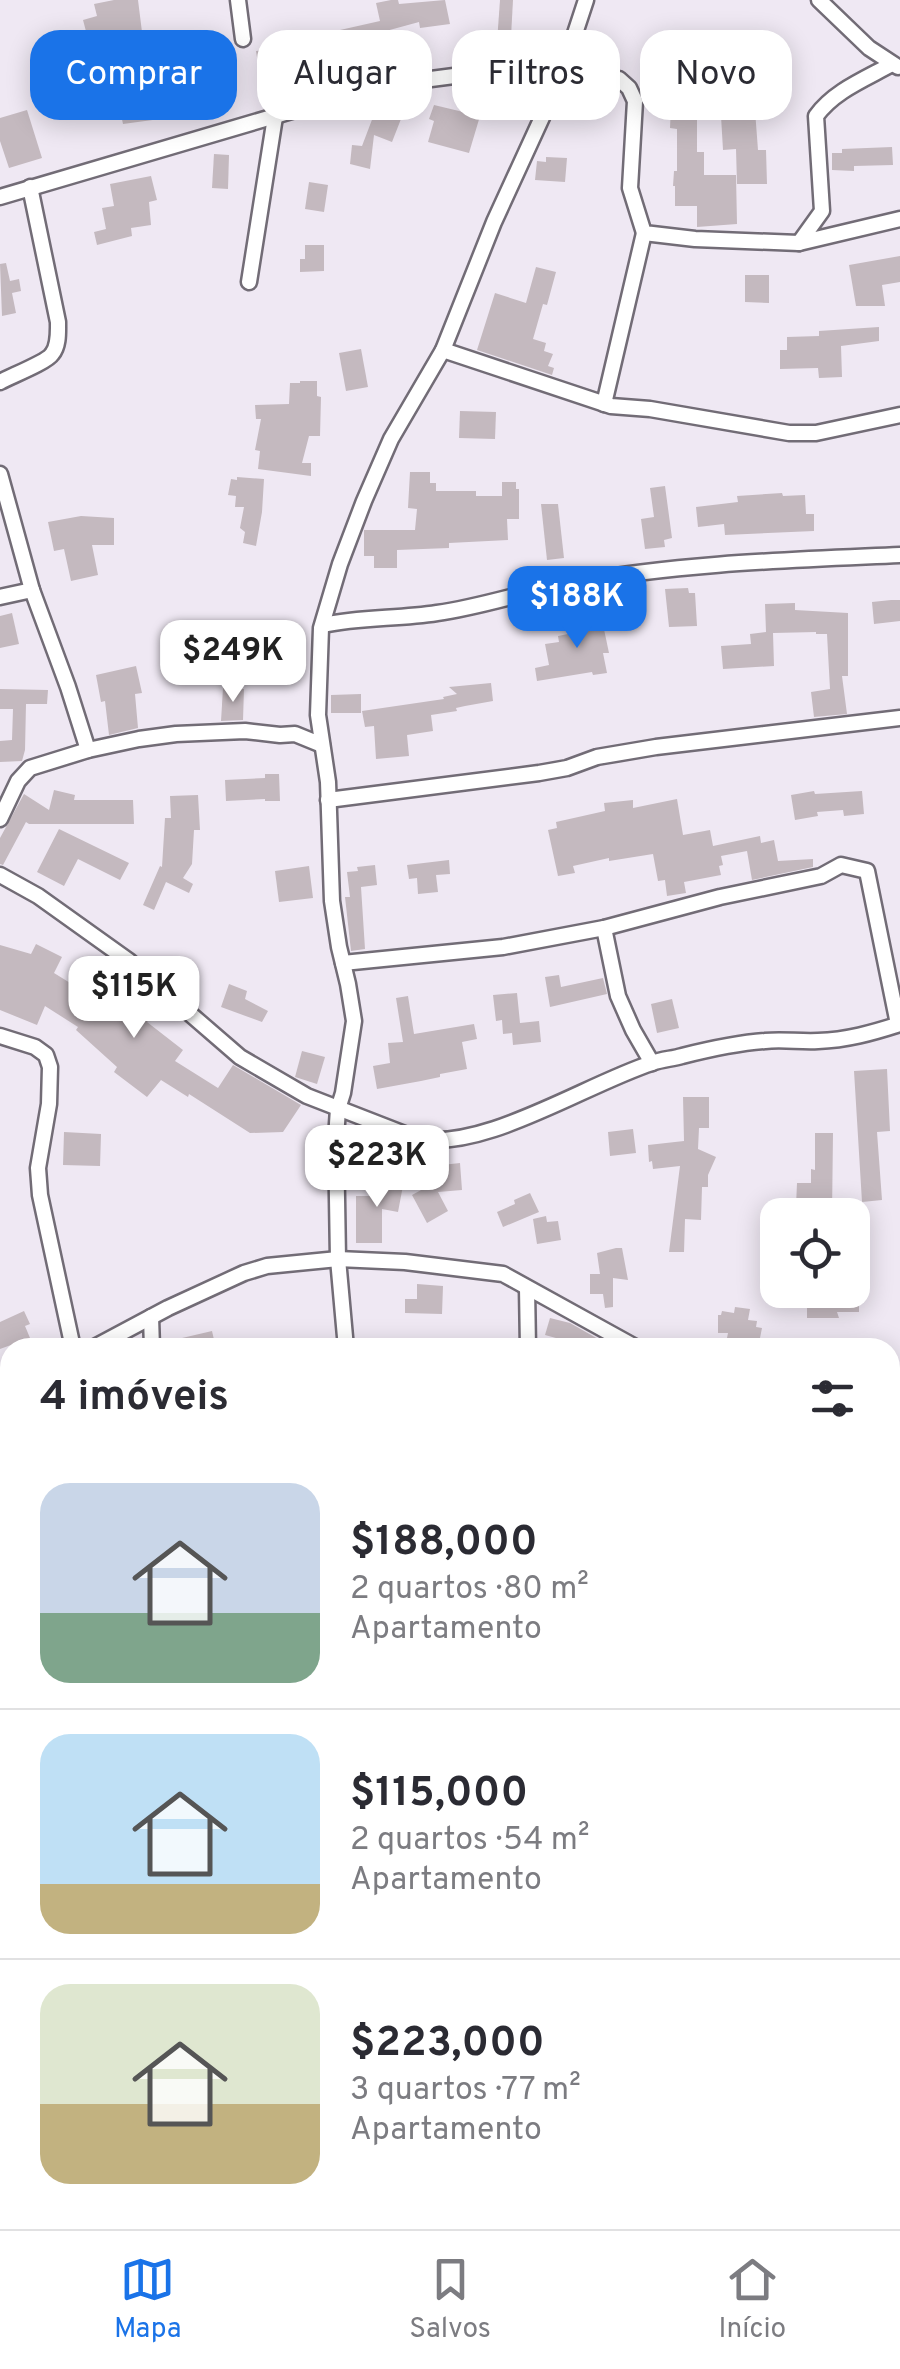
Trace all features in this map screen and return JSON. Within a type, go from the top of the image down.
[{"type":"street","points":[[238,0],[243,39]]},
{"type":"street","points":[[576,30],[586,0]]},
{"type":"street","points":[[818,0],[869,48],[896,66]]},
{"type":"street","points":[[839,234],[822,211],[816,116],[842,92],[896,66]]},
{"type":"street","points":[[604,404],[644,233],[630,188],[635,101],[629,88],[620,81]]},
{"type":"street","points":[[0,197],[265,120]]},
{"type":"street","points":[[249,282],[275,120]]},
{"type":"street","points":[[345,1338],[338,1260],[336,1138],[354,1021],[332,901],[328,782],[318,715],[323,626],[340,564],[391,439],[443,350],[494,222],[541,120]]},
{"type":"street","points":[[0,382],[46,360],[54,353],[58,339],[58,322],[30,188]]},
{"type":"street","points":[[799,243],[822,211]]},
{"type":"street","points":[[644,233],[799,243],[900,220]]},
{"type":"street","points":[[443,350],[604,404],[789,433],[816,433],[898,418]]},
{"type":"street","points":[[0,474],[32,590],[88,750]]},
{"type":"street","points":[[323,626],[345,620],[438,613],[570,583],[658,570],[900,555]]},
{"type":"street","points":[[0,597],[32,590]]},
{"type":"street","points":[[295,734],[318,715]]},
{"type":"street","points":[[328,800],[539,773],[597,757],[656,747],[900,718]]},
{"type":"street","points":[[0,818],[18,780],[30,768],[88,750],[176,734],[245,731],[295,734],[322,745]]},
{"type":"street","points":[[0,875],[38,896],[129,961],[240,1057],[338,1110],[431,1142],[451,1141],[546,1110],[652,1063],[744,1042],[818,1042],[866,1036],[899,1024],[867,871],[841,866],[822,876],[720,897],[604,928],[504,947],[343,963]]},
{"type":"street","points":[[604,928],[618,996],[652,1063]]},
{"type":"street","points":[[0,1036],[35,1047],[46,1054],[50,1067],[49,1104],[38,1168],[40,1195],[70,1338]]},
{"type":"street","points":[[112,1338],[222,1282],[267,1266],[338,1260],[405,1262],[504,1274],[619,1338]]},
{"type":"street","points":[[526,1288],[528,1338]]},
{"type":"street","points":[[151,1317],[152,1338]]},
{"type":"building","points":[[138,0],[142,30],[86,30],[83,20],[97,16],[94,4]]},
{"type":"building","points":[[445,0],[450,24],[420,28],[419,22],[390,30],[340,30],[380,21],[376,3]]},
{"type":"building","points":[[500,0],[513,0],[511,30],[498,30]]},
{"type":"building","points":[[434,105],[452,109],[452,120],[479,120],[469,153],[428,142],[434,121]]},
{"type":"building","points":[[27,110],[42,158],[9,168],[0,141],[0,118]]},
{"type":"building","points":[[372,120],[401,120],[392,142],[374,135],[370,169],[350,164],[352,145],[362,146]]},
{"type":"building","points":[[670,120],[697,120],[697,152],[704,152],[704,175],[736,175],[737,224],[697,227],[697,206],[675,206],[677,129],[670,128]]},
{"type":"building","points":[[721,120],[756,120],[758,150],[766,150],[767,184],[737,184],[736,149],[723,150]]},
{"type":"building","points":[[892,147],[893,165],[832,170],[832,153],[842,153],[842,149]]},
{"type":"building","points":[[214,154],[229,155],[228,189],[212,188]]},
{"type":"building","points":[[546,157],[567,158],[565,182],[535,180],[537,161],[546,162]]},
{"type":"building","points":[[151,176],[157,200],[149,202],[151,225],[131,228],[132,236],[97,245],[94,232],[106,229],[102,208],[114,206],[110,184]]},
{"type":"building","points":[[309,182],[328,185],[324,212],[305,209]]},
{"type":"building","points":[[305,245],[324,245],[324,271],[300,272]]},
{"type":"building","points":[[900,256],[900,282],[882,285],[885,306],[856,306],[849,265]]},
{"type":"building","points":[[6,263],[10,281],[19,279],[21,291],[12,293],[16,313],[2,316],[0,264]]},
{"type":"building","points":[[536,267],[556,272],[533,339],[546,343],[544,351],[553,354],[548,366],[554,368],[552,375],[477,350],[495,293],[526,303]]},
{"type":"building","points":[[745,275],[769,275],[769,303],[745,302]]},
{"type":"building","points":[[879,327],[879,341],[841,346],[842,377],[819,378],[818,368],[780,369],[780,350],[787,350],[787,337]]},
{"type":"building","points":[[361,349],[368,387],[346,391],[339,353]]},
{"type":"building","points":[[317,381],[317,396],[321,397],[320,436],[309,436],[302,463],[311,463],[311,476],[258,469],[260,451],[255,450],[261,419],[256,419],[255,405],[289,404],[290,383]]},
{"type":"building","points":[[460,411],[496,412],[495,439],[459,438]]},
{"type":"building","points":[[410,472],[430,472],[430,483],[436,483],[436,491],[476,491],[476,496],[502,496],[502,482],[516,482],[519,519],[507,519],[508,540],[397,550],[397,568],[374,568],[374,556],[364,556],[364,530],[415,530],[417,509],[408,508]]},
{"type":"building","points":[[231,479],[264,479],[256,546],[243,543],[245,532],[240,528],[244,507],[235,507],[236,496],[228,495]]},
{"type":"building","points":[[665,486],[672,538],[664,540],[665,547],[645,549],[641,519],[654,517],[650,488]]},
{"type":"building","points":[[805,495],[806,514],[814,514],[814,531],[725,535],[724,524],[698,527],[696,507],[738,502],[737,496]]},
{"type":"building","points":[[541,504],[558,504],[564,558],[547,560]]},
{"type":"building","points":[[81,516],[114,518],[114,545],[92,545],[98,575],[71,581],[64,549],[54,551],[48,522]]},
{"type":"building","points":[[688,588],[689,593],[695,593],[697,626],[669,627],[665,589]]},
{"type":"building","points":[[900,600],[900,621],[874,624],[872,602]]},
{"type":"building","points":[[795,603],[795,610],[848,613],[848,676],[842,676],[847,714],[814,717],[811,692],[830,689],[827,634],[773,633],[774,666],[723,669],[721,646],[751,644],[750,634],[766,632],[765,604]]},
{"type":"building","points":[[587,611],[588,617],[601,615],[609,653],[603,653],[607,673],[537,681],[535,668],[549,665],[545,644],[559,642],[558,636],[578,632],[575,613]]},
{"type":"building","points":[[12,613],[19,644],[0,648],[0,616]]},
{"type":"building","points":[[136,666],[142,693],[135,694],[138,728],[109,735],[105,701],[101,702],[96,675]]},
{"type":"building","points":[[491,683],[493,701],[431,715],[433,731],[407,735],[409,756],[376,759],[374,726],[365,727],[362,711],[444,699],[457,694],[449,687]]},
{"type":"building","points":[[223,688],[244,689],[243,720],[221,721]]},
{"type":"building","points":[[0,689],[48,690],[47,704],[26,704],[22,761],[0,762],[0,741],[12,740],[13,709],[0,709]]},
{"type":"building","points":[[361,694],[361,713],[331,713],[331,695]]},
{"type":"building","points":[[265,774],[279,774],[280,801],[226,801],[225,780],[265,778]]},
{"type":"building","points":[[54,790],[75,795],[74,800],[133,800],[134,824],[26,822],[3,865],[0,864],[0,838],[24,794],[49,810]]},
{"type":"building","points":[[862,791],[864,814],[844,816],[843,810],[817,812],[818,816],[795,820],[791,795]]},
{"type":"building","points":[[198,795],[200,830],[194,830],[192,864],[183,878],[193,884],[189,893],[166,882],[154,910],[143,905],[162,867],[165,818],[171,818],[170,796]]},
{"type":"building","points":[[677,799],[683,835],[710,830],[713,846],[760,836],[761,843],[774,840],[778,861],[813,859],[813,867],[752,880],[747,851],[721,856],[721,875],[684,882],[686,893],[667,896],[665,880],[658,881],[653,854],[573,866],[575,873],[558,876],[548,830],[557,828],[556,822],[605,811],[604,803],[633,800],[633,808]]},
{"type":"building","points":[[59,829],[129,863],[120,880],[78,859],[64,886],[37,872]]},
{"type":"building","points":[[449,860],[450,874],[436,875],[438,892],[418,894],[417,878],[409,879],[407,865]]},
{"type":"building","points":[[375,865],[377,885],[361,887],[365,949],[351,951],[345,897],[350,897],[347,872]]},
{"type":"building","points":[[309,866],[313,898],[279,902],[275,871]]},
{"type":"building","points":[[36,944],[62,957],[54,973],[101,1002],[121,980],[156,1012],[147,1022],[183,1050],[175,1061],[218,1088],[233,1065],[301,1105],[283,1132],[250,1133],[161,1080],[147,1097],[114,1072],[117,1067],[76,1030],[78,1027],[45,1006],[37,1025],[0,1010],[0,945],[31,954]]},
{"type":"building","points":[[559,975],[561,987],[603,978],[607,994],[550,1007],[545,977]]},
{"type":"building","points":[[229,984],[247,991],[245,999],[268,1011],[262,1022],[221,1007]]},
{"type":"building","points":[[517,993],[520,1023],[539,1021],[541,1042],[513,1045],[512,1033],[503,1034],[502,1020],[496,1021],[493,995]]},
{"type":"building","points":[[408,996],[414,1034],[474,1024],[477,1039],[462,1042],[467,1069],[377,1089],[373,1066],[390,1063],[388,1043],[403,1042],[396,998]]},
{"type":"building","points":[[672,999],[679,1028],[657,1033],[651,1004]]},
{"type":"building","points":[[302,1051],[325,1057],[317,1084],[295,1077]]},
{"type":"building","points":[[887,1069],[890,1131],[877,1132],[882,1200],[862,1198],[854,1071]]},
{"type":"building","points":[[683,1097],[709,1097],[709,1128],[699,1128],[698,1149],[716,1157],[708,1175],[708,1187],[702,1187],[701,1220],[685,1219],[684,1252],[669,1252],[680,1166],[653,1169],[648,1145],[684,1141]]},
{"type":"building","points":[[633,1129],[636,1153],[610,1156],[608,1132]]},
{"type":"building","points":[[64,1132],[101,1134],[100,1166],[63,1165]]},
{"type":"building","points":[[815,1133],[833,1133],[832,1198],[796,1198],[797,1183],[811,1183],[811,1169],[815,1170]]},
{"type":"building","points":[[460,1163],[462,1190],[438,1192],[448,1211],[427,1223],[412,1195],[443,1178],[442,1165]]},
{"type":"building","points":[[388,1172],[405,1175],[398,1212],[382,1209],[382,1243],[356,1243],[356,1196],[383,1196]]},
{"type":"building","points":[[530,1193],[539,1212],[503,1227],[497,1212]]},
{"type":"building","points":[[546,1216],[547,1222],[558,1221],[561,1240],[537,1244],[533,1219]]},
{"type":"building","points":[[622,1248],[628,1280],[613,1278],[613,1307],[605,1308],[603,1294],[590,1294],[590,1274],[600,1274],[597,1253]]},
{"type":"building","points":[[417,1284],[443,1286],[442,1314],[405,1313],[405,1299],[417,1299]]},
{"type":"building","points":[[735,1307],[750,1309],[748,1320],[757,1321],[756,1327],[762,1328],[760,1338],[727,1338],[728,1333],[718,1333],[718,1315],[722,1311],[734,1313]]},
{"type":"building","points":[[807,1308],[859,1308],[859,1312],[837,1312],[839,1318],[807,1318]]},
{"type":"building","points":[[24,1311],[30,1324],[25,1326],[30,1338],[0,1338],[0,1322]]},
{"type":"building","points":[[550,1318],[570,1323],[596,1338],[556,1338],[545,1335]]},
{"type":"building","points":[[212,1331],[214,1338],[182,1338]]}]
